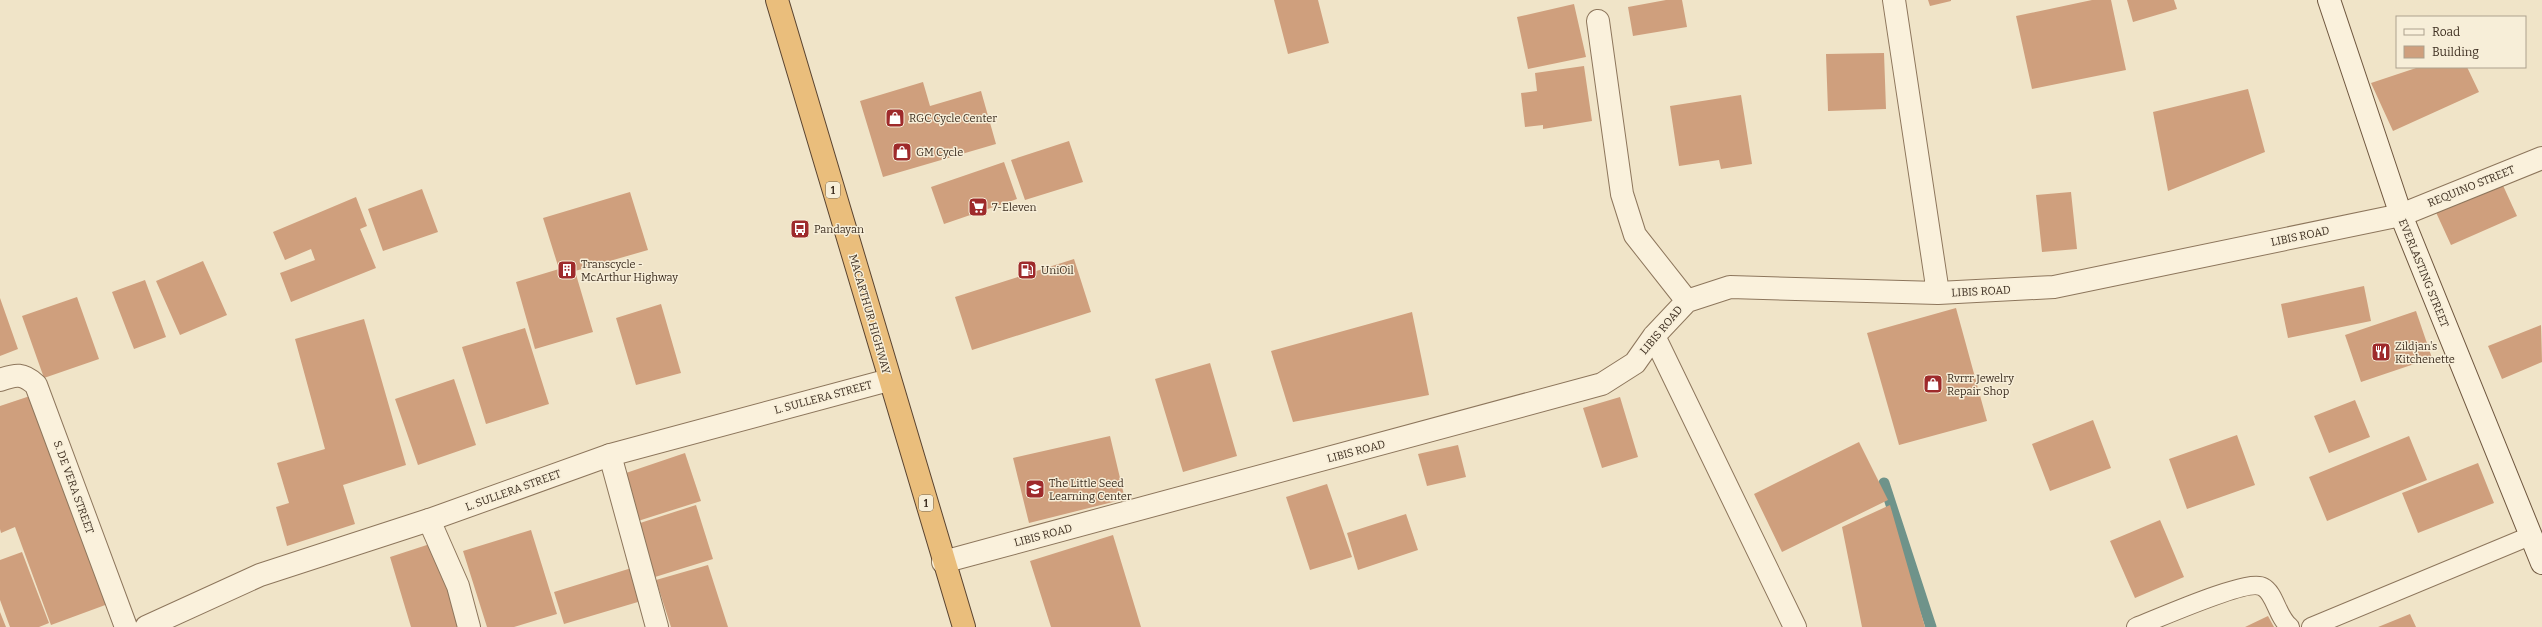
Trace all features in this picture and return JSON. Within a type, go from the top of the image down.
[{"type":"highway","name":"MACARTHUR HIGHWAY","points":[[777,0],[889,380],[964,627]]},
{"type":"street","points":[[1894,0],[1938,293]]},
{"type":"street","name":"EVERLASTING STREET","points":[[2329,0],[2401,215],[2542,563]]},
{"type":"street","points":[[1598,21],[1622,194],[1632,228],[1635,235],[1686,300]]},
{"type":"street","name":"REQUINO STREET","points":[[2401,215],[2542,158]]},
{"type":"street","name":"LIBIS ROAD","points":[[944,562],[1602,384],[1635,363],[1654,336],[1686,300],[1730,287],[1938,293],[2054,287],[2401,215]]},
{"type":"street","points":[[1654,336],[1795,627]]},
{"type":"street","name":"S. DE VERA STREET","points":[[0,380],[16,374],[28,377],[36,385],[126,627]]},
{"type":"street","name":"L. SULLERA STREET","points":[[146,627],[260,575],[429,520],[610,455],[889,380]]},
{"type":"street","points":[[610,455],[657,627]]},
{"type":"street","points":[[429,520],[458,586],[469,627]]},
{"type":"lane","points":[[2311,627],[2530,536]]},
{"type":"lane","points":[[2136,627],[2240,587],[2262,586],[2268,590],[2282,621],[2290,627]]},
{"type":"building","points":[[1274,0],[1318,0],[1329,43],[1288,54]]},
{"type":"building","points":[[1666,0],[1682,0],[1687,27],[1633,36],[1628,7]]},
{"type":"building","points":[[1928,0],[1951,0],[1951,1],[1930,6]]},
{"type":"building","points":[[2092,0],[2111,0],[2126,70],[2032,89],[2016,16]]},
{"type":"building","points":[[2127,0],[2174,0],[2177,9],[2133,22]]},
{"type":"building","points":[[1574,4],[1586,57],[1528,69],[1517,17]]},
{"type":"building","points":[[1884,53],[1886,109],[1828,111],[1826,54]]},
{"type":"building","points":[[1584,66],[1592,121],[1543,129],[1543,125],[1525,127],[1521,93],[1537,91],[1535,73]]},
{"type":"building","points":[[2416,68],[2467,68],[2479,92],[2393,131],[2371,83]]},
{"type":"building","points":[[923,82],[930,106],[981,91],[996,144],[883,177],[860,101]]},
{"type":"building","points":[[2248,89],[2265,152],[2168,191],[2153,112]]},
{"type":"building","points":[[1741,95],[1752,164],[1721,169],[1719,160],[1679,166],[1670,106]]},
{"type":"building","points":[[1069,141],[1083,182],[1025,200],[1011,160]]},
{"type":"building","points":[[1004,162],[1017,199],[944,224],[931,187]]},
{"type":"building","points":[[2500,179],[2517,216],[2451,245],[2434,208]]},
{"type":"building","points":[[422,189],[438,232],[383,251],[368,209]]},
{"type":"building","name":"Transcycle - McArthur Highway","points":[[630,192],[648,250],[575,271],[593,332],[535,349],[516,282],[559,269],[543,218]]},
{"type":"building","points":[[2071,192],[2077,249],[2042,252],[2036,195]]},
{"type":"building","points":[[356,197],[367,226],[360,229],[376,268],[291,302],[280,273],[315,260],[311,249],[285,260],[273,232]]},
{"type":"building","points":[[1074,259],[1091,312],[972,350],[955,297]]},
{"type":"building","points":[[203,261],[227,315],[180,335],[156,281]]},
{"type":"building","points":[[145,280],[166,337],[134,349],[112,292]]},
{"type":"building","points":[[2364,286],[2371,321],[2288,338],[2281,304]]},
{"type":"building","points":[[77,297],[99,359],[44,378],[22,316]]},
{"type":"building","points":[[0,298],[18,349],[0,356]]},
{"type":"building","points":[[661,304],[681,373],[636,385],[616,318]]},
{"type":"building","points":[[1956,308],[1987,421],[1899,445],[1867,333]]},
{"type":"building","points":[[2416,311],[2432,358],[2361,382],[2345,335]]},
{"type":"building","points":[[1412,312],[1429,395],[1293,422],[1271,351]]},
{"type":"building","points":[[364,319],[406,465],[343,485],[355,524],[287,546],[276,507],[289,503],[277,463],[325,449],[295,339]]},
{"type":"building","points":[[2541,325],[2542,362],[2502,379],[2488,346]]},
{"type":"building","points":[[525,328],[549,404],[486,424],[462,347]]},
{"type":"building","points":[[1210,363],[1237,456],[1183,472],[1155,379]]},
{"type":"building","points":[[454,379],[476,445],[418,465],[395,399]]},
{"type":"building","points":[[30,396],[108,604],[51,625],[15,527],[1,533],[0,529],[0,406]]},
{"type":"building","points":[[1620,397],[1638,457],[1602,468],[1583,408]]},
{"type":"building","points":[[2355,400],[2370,437],[2329,453],[2314,416]]},
{"type":"building","points":[[2093,420],[2111,468],[2050,491],[2032,444]]},
{"type":"building","points":[[2237,435],[2255,485],[2187,509],[2169,459]]},
{"type":"building","points":[[1110,436],[1125,499],[1029,523],[1013,458]]},
{"type":"building","points":[[2409,436],[2427,480],[2327,521],[2309,477]]},
{"type":"building","points":[[1859,442],[1888,500],[1782,552],[1754,494]]},
{"type":"building","points":[[1458,445],[1466,477],[1427,486],[1418,454]]},
{"type":"building","points":[[685,453],[701,501],[638,521],[623,474]]},
{"type":"building","points":[[2478,463],[2494,503],[2418,533],[2402,493]]},
{"type":"building","points":[[1327,484],[1352,557],[1310,570],[1286,497]]},
{"type":"building","points":[[696,505],[713,559],[655,577],[637,524]]},
{"type":"building","points":[[1890,505],[1925,627],[1862,627],[1842,527]]},
{"type":"building","points":[[1406,514],[1418,550],[1358,570],[1347,533]]},
{"type":"building","points":[[2160,520],[2184,577],[2135,598],[2110,541]]},
{"type":"building","points":[[531,530],[557,614],[514,627],[487,627],[463,551]]},
{"type":"building","points":[[1113,535],[1141,627],[1051,627],[1030,561]]},
{"type":"building","points":[[433,543],[459,627],[411,627],[390,557]]},
{"type":"building","points":[[22,552],[49,623],[39,627],[10,627],[0,600],[0,560]]},
{"type":"building","points":[[708,565],[728,627],[671,627],[656,580]]},
{"type":"building","points":[[638,566],[648,599],[564,624],[554,592]]},
{"type":"building","points":[[0,612],[6,627],[0,627]]},
{"type":"building","points":[[2410,614],[2416,627],[2378,627]]},
{"type":"building","points":[[2268,616],[2274,627],[2245,627]]},
{"type":"waterway","points":[[1884,483],[1931,627]]},
{"type":"place","name":"RGC Cycle Center","points":[[895,118]]},
{"type":"place","name":"GM Cycle","points":[[902,152]]},
{"type":"place","name":"7-Eleven","points":[[978,207]]},
{"type":"place","name":"Pandayan","points":[[800,229]]},
{"type":"place","name":"Transcycle - McArthur Highway","points":[[567,270]]},
{"type":"place","name":"UniOil","points":[[1027,270]]},
{"type":"place","name":"Zildjan's Kitchenette","points":[[2381,352]]},
{"type":"place","name":"Rvrrr Jewelry Repair Shop","points":[[1933,384]]},
{"type":"place","name":"The Little Seed Learning Center","points":[[1035,489]]}]
